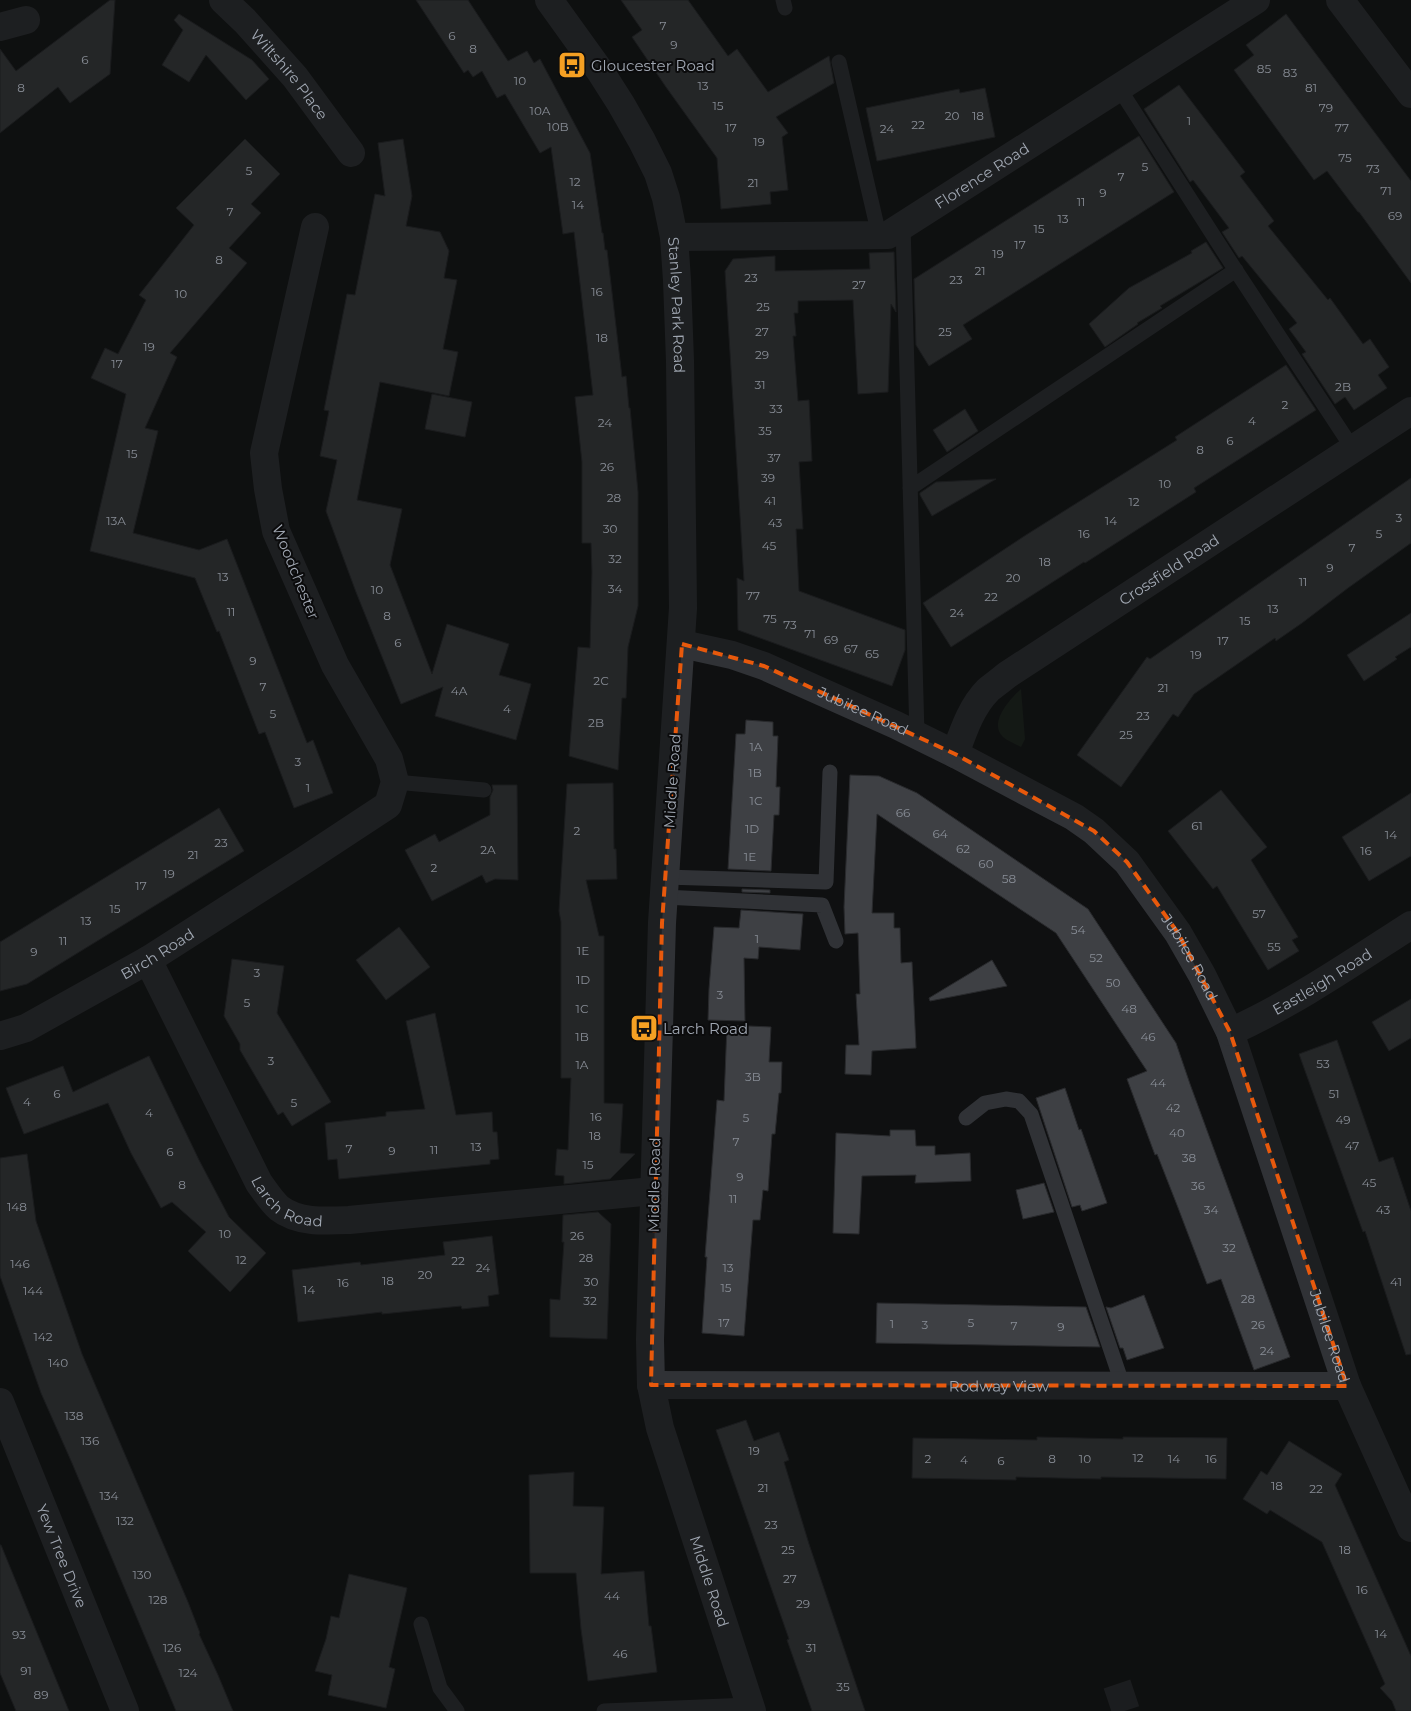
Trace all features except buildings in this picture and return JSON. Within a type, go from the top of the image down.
[{"type":"street","name":"Wiltshire Place","points":[[224,0],[295,77],[351,153]]},
{"type":"street","name":"Stanley Park Road","points":[[549,0],[600,71],[642,141],[658,173],[666,198],[674,237],[680,361],[682,644]]},
{"type":"street","name":"Florence Road","points":[[891,230],[1256,0]]},
{"type":"street","points":[[1340,0],[1411,94]]},
{"type":"street","points":[[0,27],[26,20]]},
{"type":"street","name":"Woodchester","points":[[314,227],[264,453],[268,490],[276,531],[335,665],[390,759],[395,782]]},
{"type":"street","points":[[674,237],[891,230]]},
{"type":"street","name":"Crossfield Road","points":[[955,754],[965,726],[977,704],[988,690],[1411,411]]},
{"type":"street","name":"Jubilee Road","points":[[682,644],[732,655],[764,666],[917,735],[1074,817],[1094,831],[1121,856],[1148,889],[1178,933],[1202,975],[1230,1032],[1347,1386],[1411,1528]]},
{"type":"street","name":"Middle Road","points":[[682,644],[664,887],[658,1019],[650,1340],[651,1385],[660,1428],[751,1708]]},
{"type":"street","name":"Birch Road","points":[[0,1036],[26,1028],[148,960],[306,860],[388,805],[395,782]]},
{"type":"street","name":"Eastleigh Road","points":[[1230,1032],[1291,1002],[1411,925]]},
{"type":"street","name":"Larch Road","points":[[148,960],[259,1183],[280,1208],[294,1216],[320,1220],[349,1220],[653,1192]]},
{"type":"street","name":"Rodway View","points":[[651,1385],[1347,1386]]},
{"type":"street","name":"Yew Tree Drive","points":[[0,1402],[125,1711]]},
{"type":"lane","points":[[839,62],[891,230],[910,488],[917,735]]},
{"type":"lane","points":[[1119,88],[1352,449]]},
{"type":"lane","points":[[910,488],[1236,270]]},
{"type":"lane","points":[[664,887],[826,882],[830,772]]},
{"type":"lane","points":[[395,782],[484,790]]},
{"type":"lane","points":[[664,887],[822,905],[836,941]]},
{"type":"lane","points":[[966,1118],[985,1103],[1006,1099],[1019,1102],[1031,1114],[1123,1386]]},
{"type":"lane","points":[[421,1624],[440,1688],[457,1711]]},
{"type":"lane","points":[[604,1711],[751,1708]]},
{"type":"highlighted area","points":[[682,644],[764,666],[955,754],[1094,831],[1127,862],[1178,933],[1230,1032],[1347,1386],[651,1385],[662,923]]},
{"type":"shaded area","points":[[1021,689],[1025,739],[1021,747],[1003,737],[998,725],[1002,711]]},
{"type":"tunnel","points":[[1117,1684],[1126,1711]]},
{"type":"place","name":"Gloucester Road","points":[[572,65]]},
{"type":"place","name":"Larch Road","points":[[644,1028]]}]
